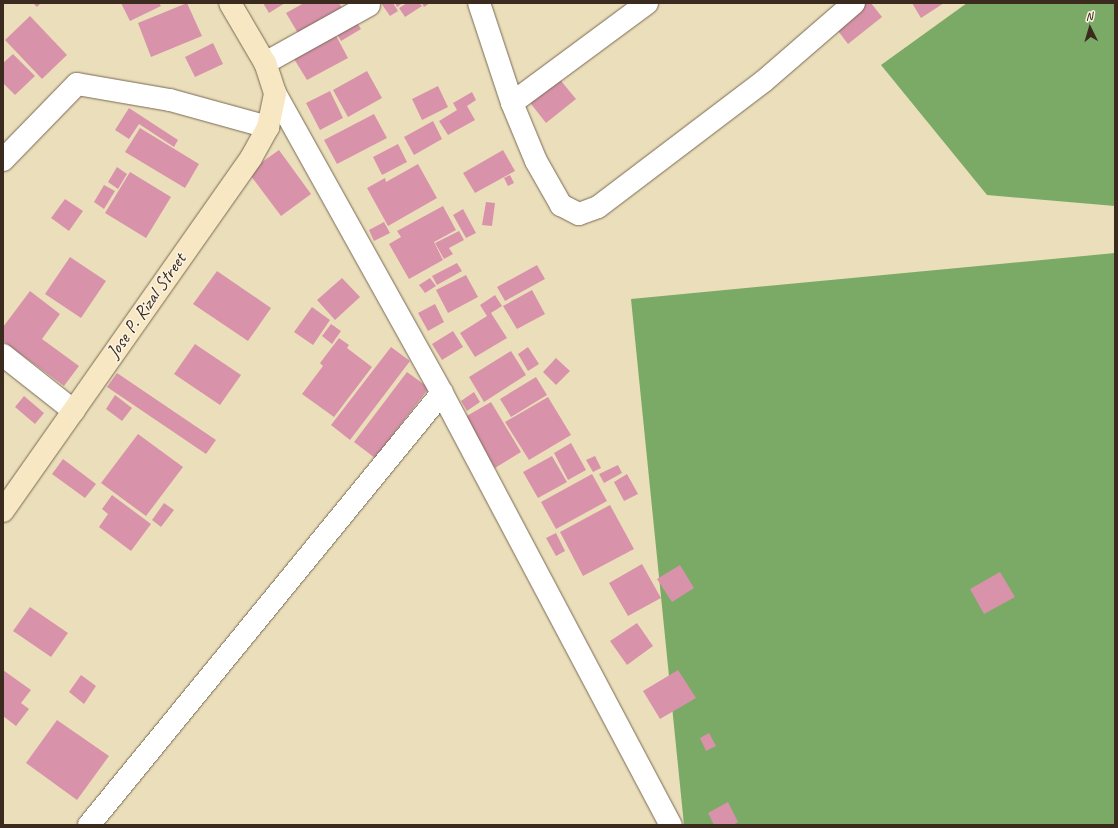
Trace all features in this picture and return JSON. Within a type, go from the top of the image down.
[{"type":"street","points":[[230,3],[265,63],[275,93],[442,393],[671,825]]},
{"type":"street","points":[[479,3],[512,103],[536,161],[561,205],[579,214],[598,207],[764,81],[854,3]]},
{"type":"street","points":[[512,103],[646,3]]},
{"type":"street","points":[[265,63],[369,5]]},
{"type":"street","points":[[3,160],[77,84],[170,100],[268,127]]},
{"type":"street","name":"Jose P. Rizal Street","points":[[3,511],[251,158],[268,127],[275,93]]},
{"type":"street","points":[[3,354],[74,411]]},
{"type":"street","points":[[89,825],[442,393]]},
{"type":"green space","points":[[967,3],[1115,3],[1115,206],[987,195],[881,65]]},
{"type":"green space","points":[[1115,253],[1115,825],[684,825],[631,299]]},
{"type":"building","points":[[33,3],[41,3],[37,7]]},
{"type":"building","points":[[121,3],[159,3],[161,6],[130,21]]},
{"type":"building","points":[[187,3],[202,36],[151,57],[138,23]]},
{"type":"building","points":[[263,3],[285,3],[269,13]]},
{"type":"building","points":[[304,3],[339,3],[346,15],[302,40],[286,13]]},
{"type":"building","points":[[381,3],[393,3],[398,11],[390,16]]},
{"type":"building","points":[[395,3],[403,3],[397,7]]},
{"type":"building","points":[[407,3],[419,3],[422,6],[405,17],[399,8]]},
{"type":"building","points":[[422,3],[430,3],[424,7]]},
{"type":"building","points":[[865,3],[871,3],[882,17],[848,44],[835,27]]},
{"type":"building","points":[[912,3],[944,3],[921,18]]},
{"type":"building","points":[[30,16],[67,55],[42,79],[5,40]]},
{"type":"building","points":[[354,18],[361,29],[341,41],[334,29]]},
{"type":"building","points":[[333,30],[348,58],[307,80],[291,54]]},
{"type":"building","points":[[213,43],[223,64],[195,77],[185,57]]},
{"type":"building","points":[[13,54],[35,76],[15,95],[3,83],[3,63]]},
{"type":"building","points":[[367,71],[382,98],[348,117],[333,90]]},
{"type":"building","points":[[557,76],[576,99],[546,123],[528,100]]},
{"type":"building","points":[[438,86],[448,107],[422,120],[412,99]]},
{"type":"building","points":[[330,91],[343,118],[320,130],[306,103]]},
{"type":"building","points":[[472,92],[476,100],[467,106],[475,120],[448,135],[439,121],[457,110],[453,103]]},
{"type":"building","points":[[129,108],[178,140],[174,147],[139,124],[129,139],[115,130]]},
{"type":"building","points":[[374,114],[387,138],[337,164],[324,140]]},
{"type":"building","points":[[433,121],[442,139],[414,155],[404,137]]},
{"type":"building","points":[[140,128],[199,164],[185,188],[125,152]]},
{"type":"building","points":[[398,144],[407,162],[382,175],[373,157]]},
{"type":"building","points":[[279,150],[311,194],[281,216],[248,172]]},
{"type":"building","points":[[503,150],[515,171],[475,193],[463,173]]},
{"type":"building","points":[[418,164],[437,198],[388,226],[367,188],[385,178],[386,182]]},
{"type":"building","points":[[117,167],[127,174],[118,189],[108,182]]},
{"type":"building","points":[[130,172],[171,197],[146,238],[105,213]]},
{"type":"building","points":[[510,175],[514,183],[508,186],[504,178]]},
{"type":"building","points":[[104,185],[115,191],[104,209],[94,202]]},
{"type":"building","points":[[65,199],[83,211],[69,231],[51,218]]},
{"type":"building","points":[[486,202],[495,203],[492,226],[482,225]]},
{"type":"building","points":[[443,206],[456,230],[434,242],[443,260],[409,279],[389,244],[401,237],[397,231]]},
{"type":"building","points":[[463,209],[476,233],[466,238],[453,215]]},
{"type":"building","points":[[384,222],[390,233],[374,241],[369,230]]},
{"type":"building","points":[[459,231],[464,240],[449,248],[453,254],[444,259],[435,243]]},
{"type":"building","points":[[70,257],[106,281],[81,318],[45,294]]},
{"type":"building","points":[[457,263],[462,271],[437,285],[432,276]]},
{"type":"building","points":[[537,265],[545,279],[505,301],[497,287]]},
{"type":"building","points":[[217,271],[271,308],[248,341],[193,304]]},
{"type":"building","points":[[466,275],[478,297],[448,313],[436,290]]},
{"type":"building","points":[[342,278],[360,297],[335,320],[317,300]]},
{"type":"building","points":[[430,278],[436,286],[425,293],[419,285]]},
{"type":"building","points":[[532,290],[545,314],[517,329],[503,306]]},
{"type":"building","points":[[30,291],[60,314],[42,339],[79,366],[64,386],[3,341],[3,327]]},
{"type":"building","points":[[495,295],[502,306],[491,313],[507,338],[475,357],[460,333],[487,316],[480,305]]},
{"type":"building","points":[[435,304],[444,322],[428,331],[418,313]]},
{"type":"building","points":[[312,307],[330,320],[313,345],[294,332]]},
{"type":"building","points":[[331,324],[341,331],[332,344],[322,336]]},
{"type":"building","points":[[453,331],[463,347],[442,360],[432,344]]},
{"type":"building","points":[[339,338],[349,345],[347,348],[372,367],[334,417],[302,394],[323,366],[320,363]]},
{"type":"building","points":[[195,344],[241,375],[220,405],[174,374]]},
{"type":"building","points":[[391,347],[410,361],[350,440],[331,425]]},
{"type":"building","points":[[528,347],[539,364],[528,371],[518,354]]},
{"type":"building","points":[[511,351],[526,375],[484,402],[469,377]]},
{"type":"building","points":[[556,358],[570,371],[556,385],[543,372]]},
{"type":"building","points":[[407,372],[429,388],[375,458],[354,442]]},
{"type":"building","points":[[117,373],[216,440],[206,454],[107,387]]},
{"type":"building","points":[[536,377],[547,395],[511,417],[500,399]]},
{"type":"building","points":[[474,392],[480,402],[467,411],[461,401]]},
{"type":"building","points":[[115,395],[132,408],[122,421],[106,409]]},
{"type":"building","points":[[24,396],[44,413],[35,424],[15,407]]},
{"type":"building","points":[[548,397],[571,435],[529,460],[505,422]]},
{"type":"building","points":[[491,402],[521,452],[495,468],[465,417]]},
{"type":"building","points":[[138,434],[183,467],[146,516],[101,483]]},
{"type":"building","points":[[571,443],[586,470],[568,480],[554,453]]},
{"type":"building","points":[[552,456],[567,482],[538,498],[523,472]]},
{"type":"building","points":[[595,456],[601,468],[593,472],[586,460]]},
{"type":"building","points":[[63,459],[96,484],[85,498],[52,474]]},
{"type":"building","points":[[618,465],[622,473],[604,483],[599,474]]},
{"type":"building","points":[[592,474],[607,501],[556,529],[541,502]]},
{"type":"building","points":[[627,474],[638,494],[624,501],[614,482]]},
{"type":"building","points":[[112,495],[151,524],[131,551],[99,527],[108,514],[102,509]]},
{"type":"building","points":[[164,503],[174,510],[161,527],[152,520]]},
{"type":"building","points":[[610,505],[634,549],[583,576],[560,532]]},
{"type":"building","points":[[556,533],[565,551],[556,556],[546,538]]},
{"type":"building","points":[[642,564],[661,598],[628,616],[609,583]]},
{"type":"building","points":[[680,565],[694,588],[672,602],[657,579]]},
{"type":"building","points":[[1000,572],[1015,597],[984,614],[970,589]]},
{"type":"building","points":[[30,607],[68,633],[51,657],[13,631]]},
{"type":"building","points":[[637,623],[653,646],[627,665],[610,641]]},
{"type":"building","points":[[3,670],[31,690],[21,703],[29,709],[16,726],[3,716]]},
{"type":"building","points":[[678,670],[696,698],[660,719],[643,691]]},
{"type":"building","points":[[81,675],[96,686],[84,704],[69,692]]},
{"type":"building","points":[[57,720],[109,756],[77,800],[26,763]]},
{"type":"building","points":[[709,733],[716,746],[706,751],[700,738]]},
{"type":"building","points":[[728,802],[738,822],[733,825],[714,825],[708,813]]}]
